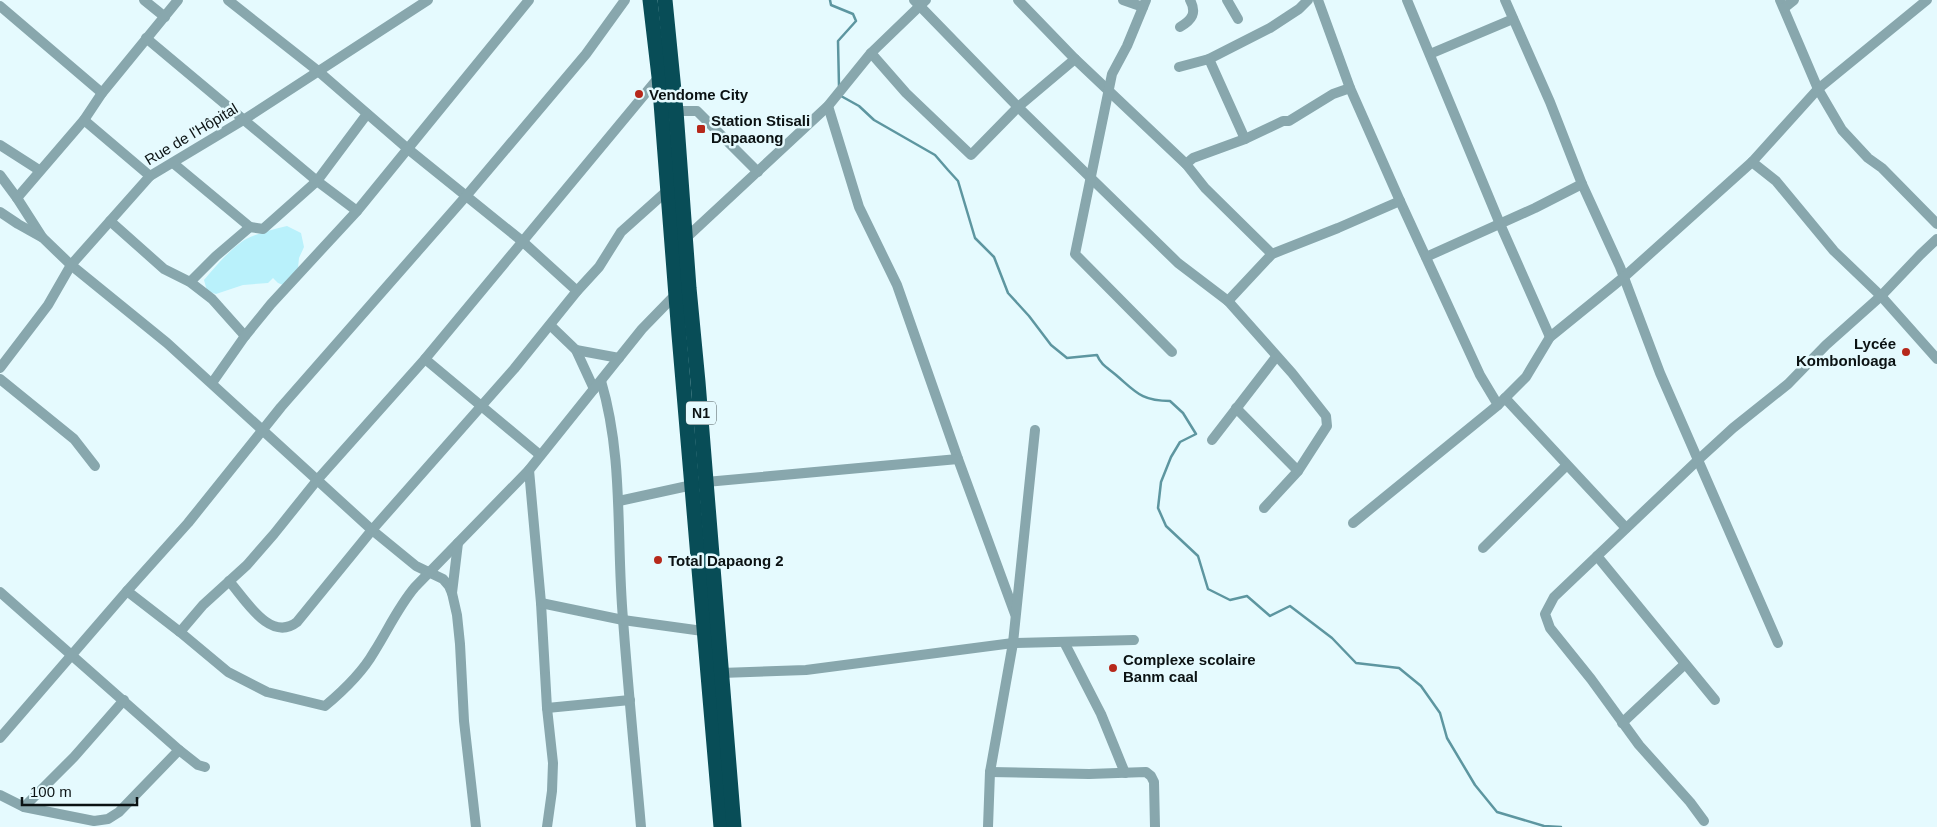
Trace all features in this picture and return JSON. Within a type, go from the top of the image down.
[{"type":"highway","name":"N1","points":[[650,0],[660,77],[668,190],[683,290],[712,632],[721,827]]},
{"type":"highway","name":"N1","points":[[664,0],[676,111],[686,238],[683,290]]},
{"type":"highway","name":"N1","points":[[712,632],[721,673],[734,827]]},
{"type":"street","points":[[144,0],[165,17]]},
{"type":"street","points":[[17,198],[84,120],[102,93],[178,0]]},
{"type":"street","points":[[228,0],[522,241],[577,291]]},
{"type":"street","name":"Rue de l'Hôpital","points":[[0,368],[48,305],[71,265],[150,176],[245,119],[428,0]]},
{"type":"street","points":[[212,383],[245,336],[357,210],[530,0]]},
{"type":"street","points":[[0,738],[127,590],[188,523],[262,429],[467,196],[586,54],[625,0]]},
{"type":"street","points":[[1018,0],[1075,59],[1186,164],[1205,188],[1272,254]]},
{"type":"street","points":[[1123,0],[1144,4],[1126,46],[1114,68],[1075,254],[1172,352]]},
{"type":"street","points":[[1180,28],[1193,15],[1194,8],[1190,0]]},
{"type":"street","points":[[1227,0],[1238,19]]},
{"type":"street","points":[[1179,67],[1209,60],[1270,28],[1299,9],[1308,0]]},
{"type":"street","points":[[1318,0],[1350,88],[1480,375],[1502,401],[1626,528]]},
{"type":"street","points":[[1407,0],[1500,224],[1550,337]]},
{"type":"street","points":[[1504,0],[1550,102],[1582,184],[1624,277],[1660,373],[1778,643]]},
{"type":"street","points":[[1794,0],[1782,4],[1818,89],[1842,130],[1937,224]]},
{"type":"street","points":[[1353,523],[1502,401],[1530,371],[1550,337],[1624,277],[1752,162],[1818,89],[1928,0]]},
{"type":"street","points":[[686,238],[828,106],[871,54],[920,2],[1018,106],[1178,263],[1228,301],[1292,373],[1328,419],[1327,426],[1298,471],[1264,508]]},
{"type":"street","points":[[0,6],[102,93]]},
{"type":"street","points":[[1430,54],[1513,19]]},
{"type":"street","points":[[146,38],[317,180],[357,210]]},
{"type":"street","points":[[871,54],[906,93],[971,155],[1018,106],[1075,59]]},
{"type":"street","points":[[1209,60],[1245,139]]},
{"type":"street","points":[[180,632],[203,605],[247,564],[274,534],[318,479],[425,359],[660,77]]},
{"type":"street","points":[[1186,164],[1193,158],[1245,139],[1283,121],[1289,121],[1333,94],[1350,88]]},
{"type":"street","points":[[828,106],[860,207],[898,285],[958,459],[1015,614]]},
{"type":"street","points":[[676,111],[697,111],[758,172]]},
{"type":"street","points":[[173,163],[250,226],[262,230],[317,180],[367,114]]},
{"type":"street","points":[[84,120],[150,176]]},
{"type":"street","points":[[0,146],[40,170]]},
{"type":"street","points":[[1752,162],[1776,181],[1834,251],[1881,296],[1937,359]]},
{"type":"street","points":[[0,175],[43,238],[71,265],[167,343],[372,530],[416,566],[443,579],[452,592]]},
{"type":"street","points":[[1426,256],[1500,224],[1582,184]]},
{"type":"street","points":[[229,581],[264,621],[273,627],[288,628],[297,622],[372,530],[550,326],[577,291],[599,267],[627,226],[668,190]]},
{"type":"street","points":[[1228,301],[1272,254],[1400,201]]},
{"type":"street","points":[[0,212],[43,238]]},
{"type":"street","points":[[110,221],[164,269],[190,282],[212,299],[245,336]]},
{"type":"street","points":[[190,282],[250,226]]},
{"type":"street","points":[[1704,821],[1690,802],[1660,770],[1622,724],[1591,679],[1550,628],[1545,614],[1554,597],[1626,528],[1732,428],[1788,384],[1826,345],[1881,296],[1937,239]]},
{"type":"street","points":[[127,590],[228,672],[253,686],[281,696],[325,706],[358,674],[374,654],[400,606],[429,572],[529,470],[642,329],[683,290]]},
{"type":"street","points":[[550,326],[576,350],[597,385],[612,420],[619,501],[623,620],[641,827]]},
{"type":"street","points":[[576,350],[619,358]]},
{"type":"street","points":[[1212,440],[1276,357]]},
{"type":"street","points":[[425,359],[540,455]]},
{"type":"street","points":[[0,379],[74,439],[95,466]]},
{"type":"street","points":[[1236,408],[1298,471]]},
{"type":"street","points":[[988,827],[990,772],[1013,643],[1035,430]]},
{"type":"street","points":[[619,501],[699,484],[958,459]]},
{"type":"street","points":[[1483,548],[1566,466]]},
{"type":"street","points":[[529,470],[553,763],[552,791],[547,827]]},
{"type":"street","points":[[458,543],[452,592],[460,644],[466,739],[476,827]]},
{"type":"street","points":[[1597,556],[1715,700]]},
{"type":"street","points":[[0,592],[179,750],[198,765],[204,767]]},
{"type":"street","points":[[541,603],[623,620],[712,632]]},
{"type":"street","points":[[721,673],[806,670],[1013,643],[1134,640]]},
{"type":"street","points":[[1064,642],[1101,714],[1125,773]]},
{"type":"street","points":[[1622,724],[1685,664]]},
{"type":"street","points":[[24,807],[74,757],[124,700]]},
{"type":"street","points":[[547,708],[630,700]]},
{"type":"street","points":[[0,795],[24,807],[94,822],[108,819],[119,812],[179,750]]},
{"type":"street","points":[[990,772],[1146,772],[1154,782],[1155,827]]},
{"type":"shaded area","points":[[287,226],[301,233],[304,247],[299,258],[298,268],[283,285],[273,278],[268,283],[243,285],[216,294],[207,291],[204,280],[235,247],[246,239],[266,231]]},
{"type":"waterway","points":[[830,0],[831,5],[853,14],[856,21],[838,41],[839,86]]},
{"type":"waterway","points":[[841,96],[859,106],[874,120],[935,155],[958,181],[975,238],[994,257],[1008,293],[1029,316],[1051,345],[1067,358],[1097,355],[1105,366],[1134,391],[1152,399],[1170,401],[1183,413],[1196,434],[1180,442],[1171,457],[1161,482],[1158,508],[1166,526],[1198,556],[1208,589],[1230,600],[1247,596],[1270,616],[1290,606],[1332,638],[1356,663],[1399,668],[1421,686],[1440,713],[1447,738],[1475,785],[1497,812],[1544,826],[1561,827]]},
{"type":"place","name":"Vendome City","points":[[639,94]]},
{"type":"place","name":"Station Stisali Dapaaong","points":[[701,129]]},
{"type":"place","name":"Lycée Kombonloaga","points":[[1906,352]]},
{"type":"place","name":"Total Dapaong 2","points":[[658,560]]},
{"type":"place","name":"Complexe scolaire Banm caal","points":[[1113,668]]}]
